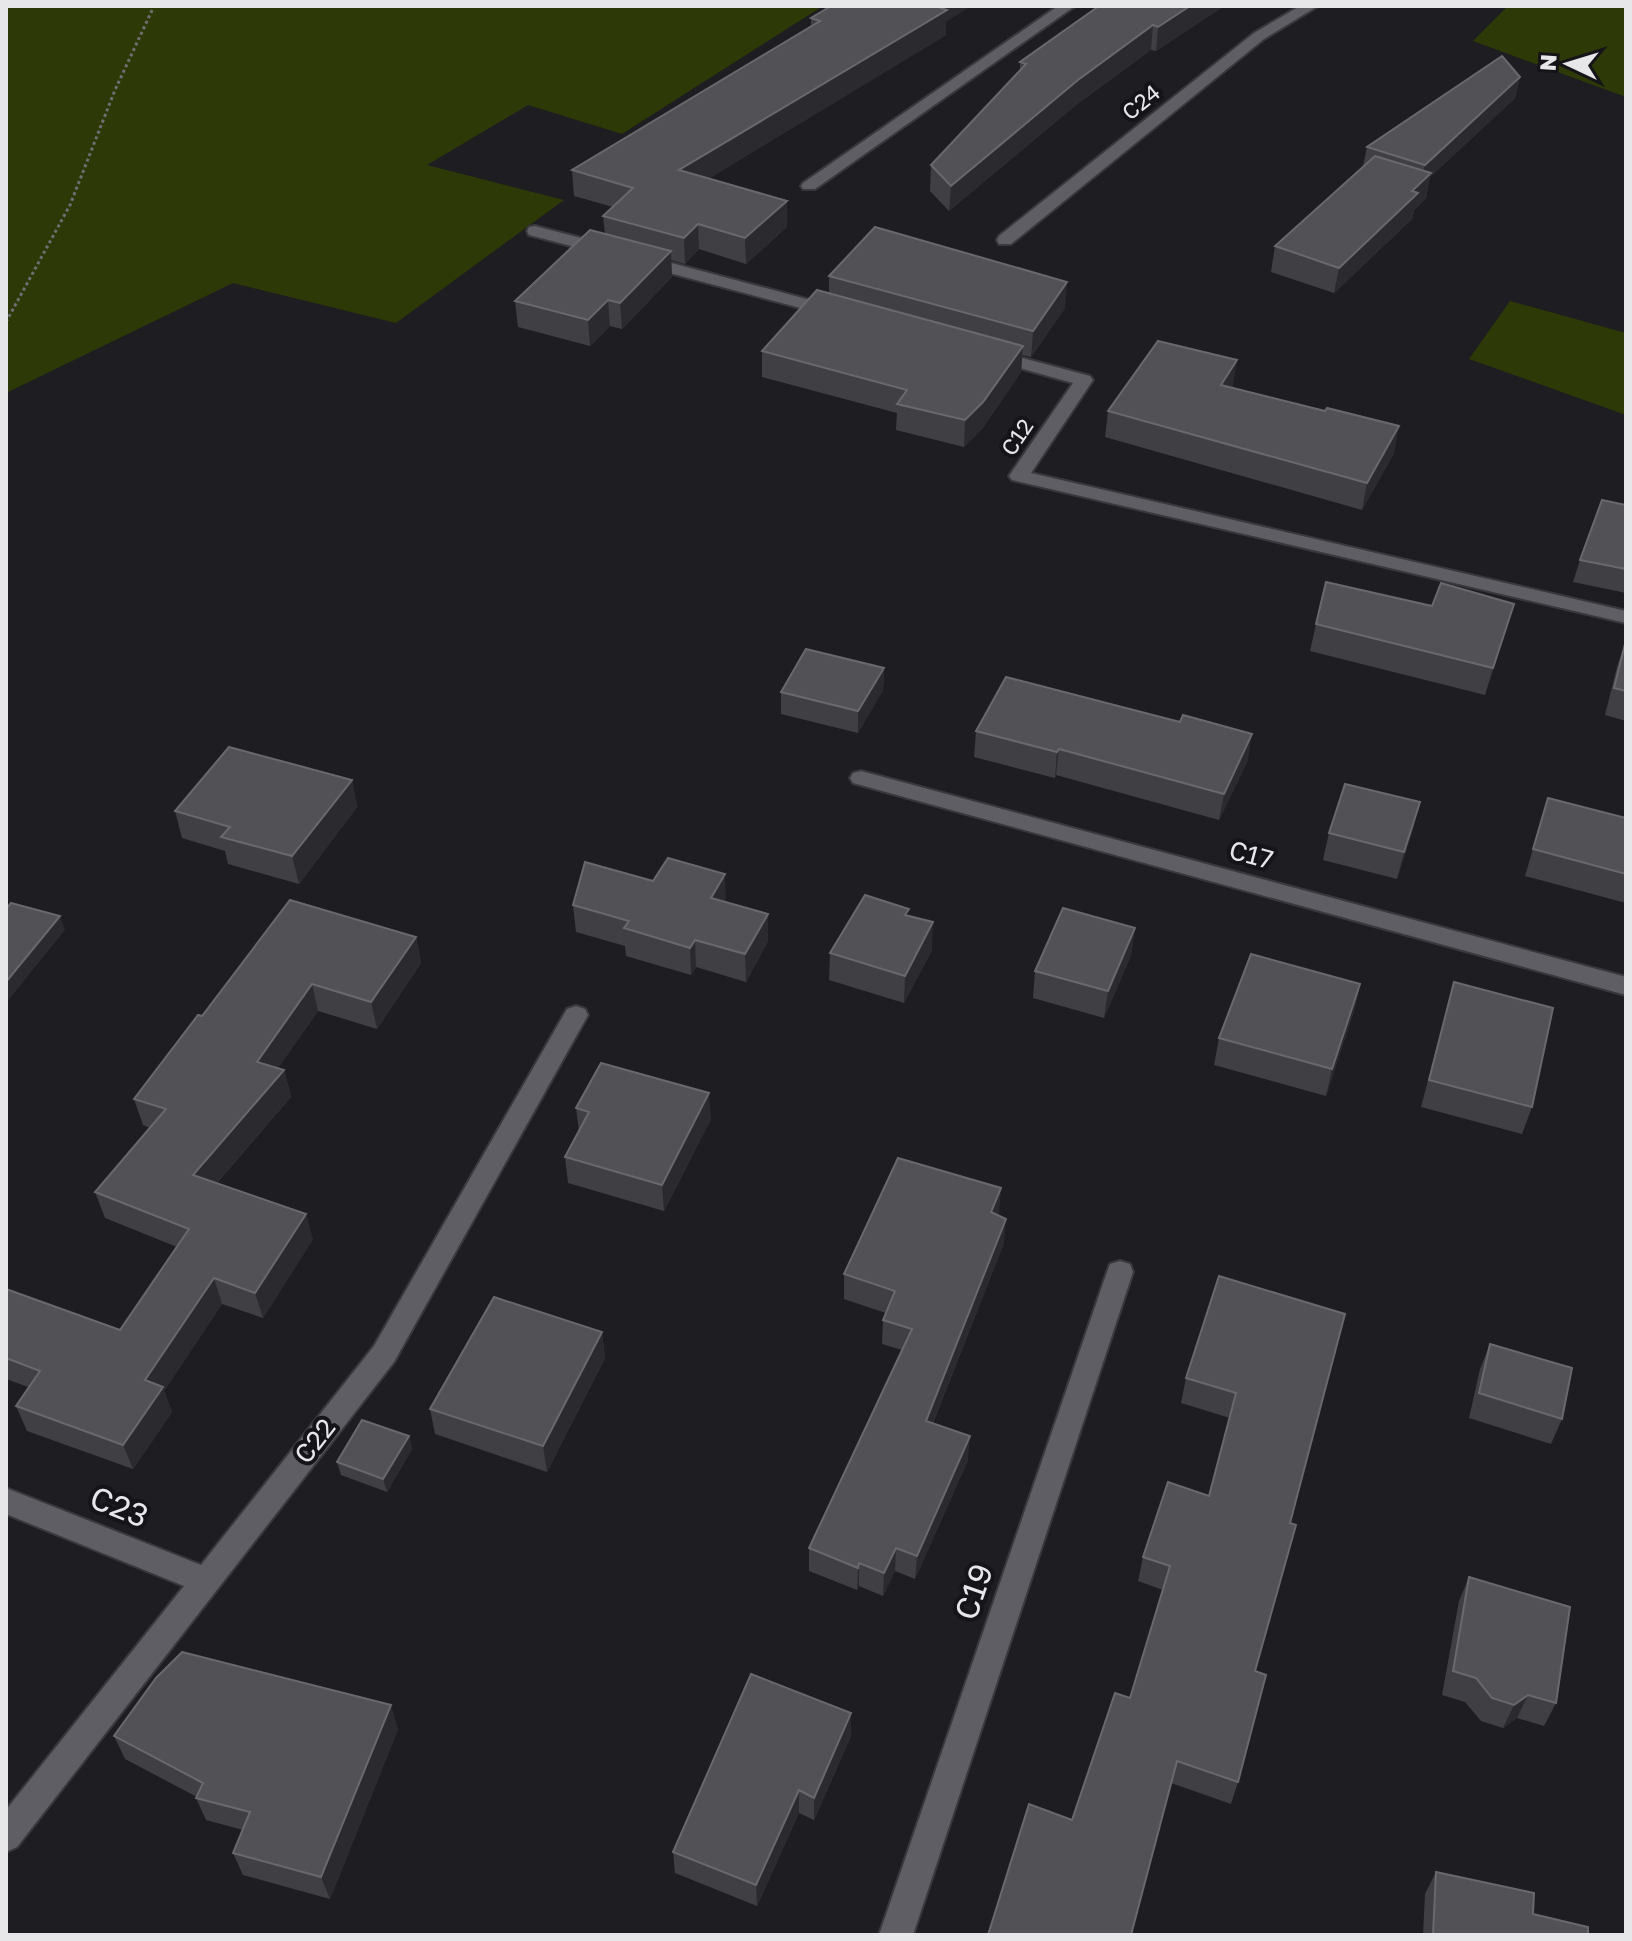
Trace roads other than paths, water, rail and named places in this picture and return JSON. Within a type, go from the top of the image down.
[{"type":"street","points":[[809,186],[1068,6]]},
{"type":"street","name":"C24","points":[[1005,240],[1259,36],[1311,6]]},
{"type":"street","points":[[535,231],[854,317]]},
{"type":"street","name":"C12","points":[[977,351],[1084,380],[1019,476],[1626,617]]},
{"type":"street","name":"C17","points":[[861,778],[1626,986]]},
{"type":"street","name":"C22","points":[[6,1836],[384,1354],[576,1015]]},
{"type":"street","name":"C19","points":[[896,1935],[1120,1272]]},
{"type":"street","name":"C23","points":[[6,1501],[205,1580]]}]
